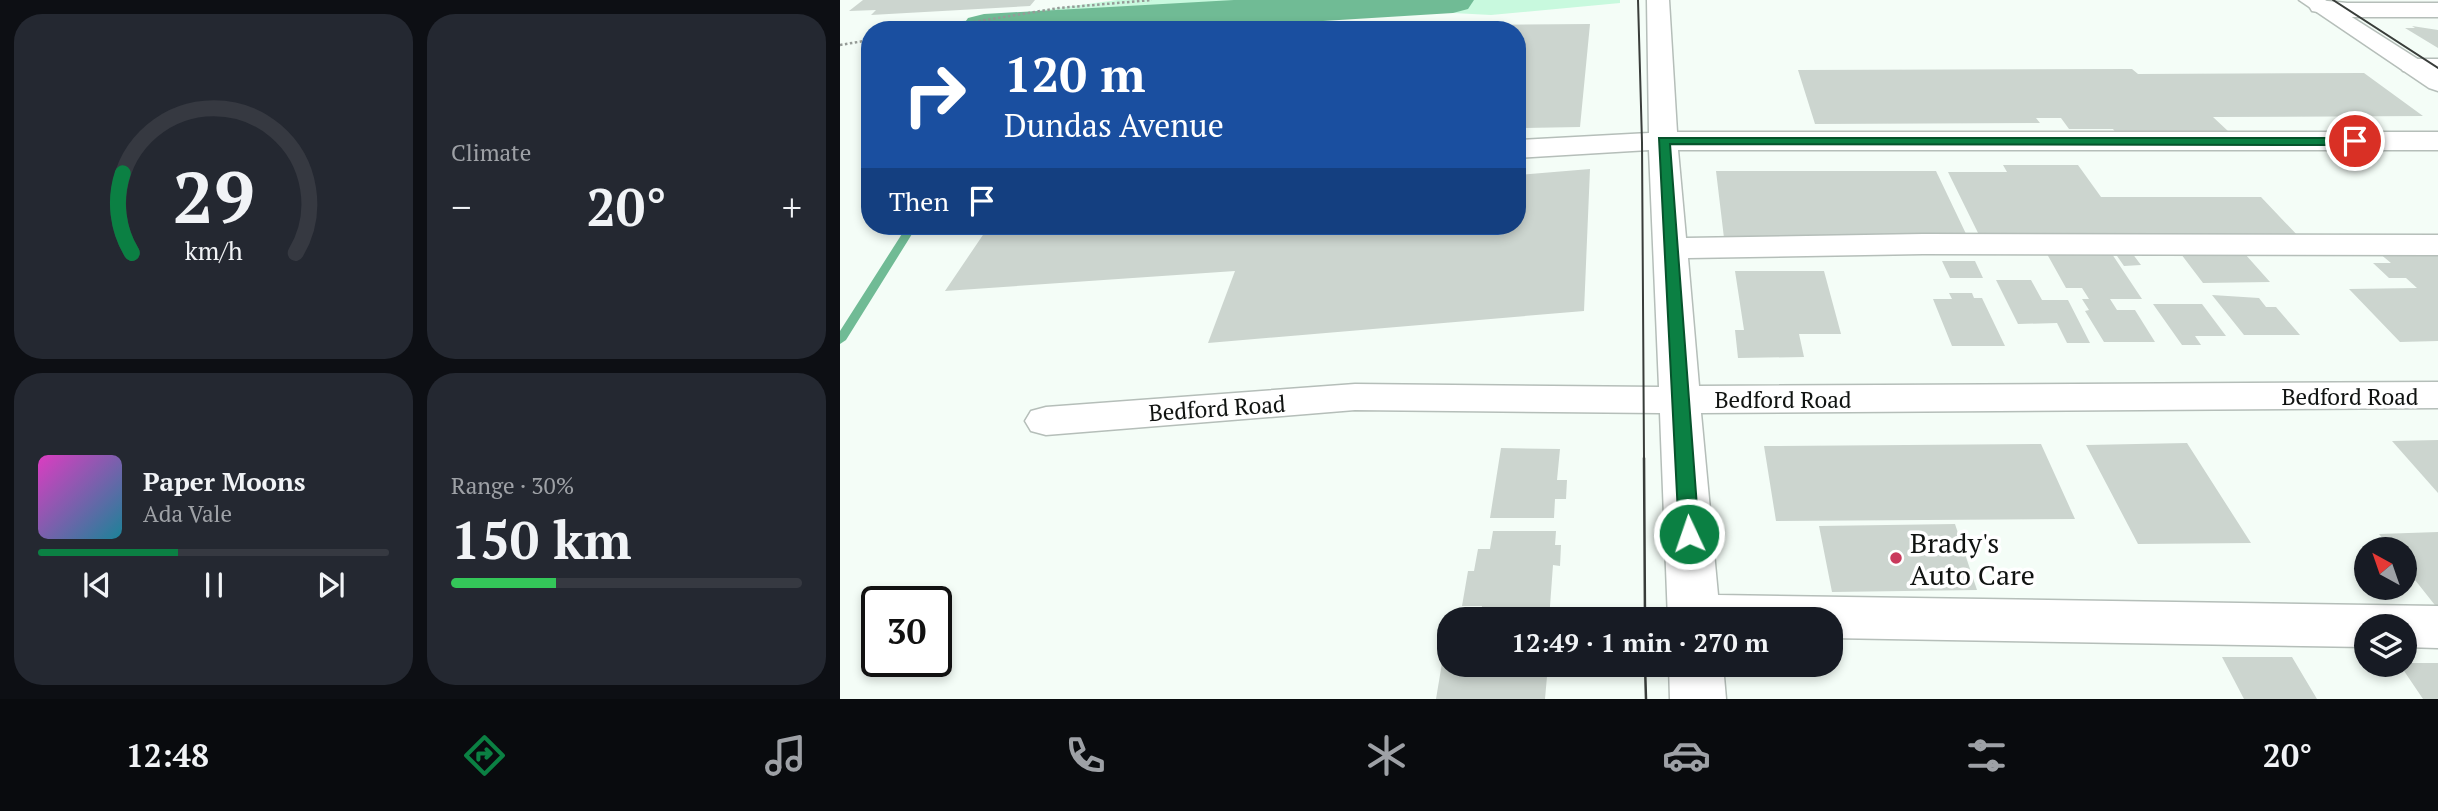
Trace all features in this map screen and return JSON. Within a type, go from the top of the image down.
[{"type":"street","points":[[1658,0],[1663,141],[1694,607]]},
{"type":"street","points":[[2315,3],[2347,10],[2438,10]]},
{"type":"street","points":[[2315,3],[2438,83]]},
{"type":"street","points":[[2412,66],[2438,66]]},
{"type":"street","points":[[1526,149],[1663,141],[2438,141]]},
{"type":"street","points":[[1672,248],[1923,244],[2438,245]]},
{"type":"street","name":"Bedford Road","points":[[1046,421],[1355,397],[1682,399],[2438,395]]},
{"type":"street","points":[[1843,632],[2438,627]]},
{"type":"street","points":[[1697,677],[1698,699]]},
{"type":"path","points":[[979,21],[1059,8],[1152,0]]},
{"type":"path","points":[[840,45],[861,42]]},
{"type":"green space","points":[[1117,0],[1620,0],[1620,3],[1491,15],[1434,12],[1324,21],[962,21]]},
{"type":"building","points":[[863,0],[1035,0],[1030,6],[871,15],[876,10],[849,11]]},
{"type":"building","points":[[1590,24],[1580,127],[1526,128],[1526,25]]},
{"type":"building","points":[[2412,26],[2438,30],[2438,48],[2405,28],[2415,28]]},
{"type":"building","points":[[2132,69],[2138,74],[2364,73],[2423,116],[2213,117],[2229,132],[2116,133],[2113,129],[2069,129],[2061,118],[2036,118],[2040,123],[1815,124],[1798,70]]},
{"type":"building","points":[[2003,165],[2078,165],[2101,197],[2261,197],[2300,238],[1981,239],[1948,172],[2007,172]]},
{"type":"building","points":[[1590,169],[1584,311],[1208,343],[1235,271],[945,291],[983,235],[1526,235],[1526,174]]},
{"type":"building","points":[[1716,171],[1936,171],[1968,238],[1724,238]]},
{"type":"building","points":[[2438,252],[2438,341],[2400,342],[2349,289],[2417,288],[2406,278],[2389,278],[2373,263],[2391,263],[2379,253]]},
{"type":"building","points":[[2115,253],[2132,253],[2141,265],[2124,266]]},
{"type":"building","points":[[2047,254],[2112,254],[2142,299],[2110,299],[2117,310],[2135,310],[2155,342],[2104,342],[2085,311],[2089,310],[2082,299],[2089,299],[2082,288],[2066,288]]},
{"type":"building","points":[[2181,254],[2245,254],[2270,282],[2203,283]]},
{"type":"building","points":[[1942,261],[1975,261],[1983,278],[1950,278]]},
{"type":"building","points":[[1735,271],[1824,271],[1841,334],[1799,334],[1804,357],[1738,358],[1735,330],[1744,330]]},
{"type":"building","points":[[1996,280],[2031,280],[2042,300],[2068,300],[2090,343],[2067,343],[2057,323],[2018,324]]},
{"type":"building","points":[[1949,293],[1972,293],[1974,298],[1982,298],[2005,346],[1952,346],[1933,299],[1952,299]]},
{"type":"building","points":[[2212,295],[2259,298],[2266,307],[2276,307],[2300,335],[2244,335]]},
{"type":"building","points":[[2153,304],[2202,304],[2226,336],[2195,336],[2201,345],[2182,345]]},
{"type":"building","points":[[2438,440],[2438,493],[2392,441]]},
{"type":"building","points":[[2187,443],[2251,543],[2138,544],[2086,445]]},
{"type":"building","points":[[2041,444],[2075,519],[1776,521],[1764,446]]},
{"type":"building","points":[[1501,448],[1560,449],[1557,480],[1567,480],[1566,499],[1555,499],[1554,518],[1490,518]]},
{"type":"building","name":"Brady's Auto Care","points":[[1955,524],[1977,590],[1832,592],[1819,526]]},
{"type":"building","points":[[1493,531],[1556,531],[1555,545],[1561,545],[1560,566],[1553,565],[1550,607],[1462,606],[1468,571],[1474,571],[1478,549],[1490,549]]},
{"type":"building","points":[[2438,532],[2438,609],[2417,582],[2417,537],[2381,537],[2379,534]]},
{"type":"building","points":[[2222,657],[2292,657],[2317,699],[2244,699]]},
{"type":"building","points":[[2417,663],[2438,663],[2438,699],[2423,699],[2408,677],[2417,677]]},
{"type":"building","points":[[1440,677],[1547,677],[1545,699],[1436,699]]},
{"type":"waterway","points":[[1101,21],[1453,0]]},
{"type":"waterway","points":[[1276,21],[1351,7]]},
{"type":"waterway","points":[[840,340],[906,235]]},
{"type":"tram line","points":[[1638,0],[1642,142],[1644,460]]},
{"type":"tram line","points":[[2333,0],[2438,68]]},
{"type":"tram line","points":[[1644,458],[1645,607]]},
{"type":"tram line","points":[[1645,677],[1646,699]]},
{"type":"place","name":"Brady's Auto Care","points":[[1896,558]]},
{"type":"route","points":[[1689,534],[1663,141],[2355,141]]}]
